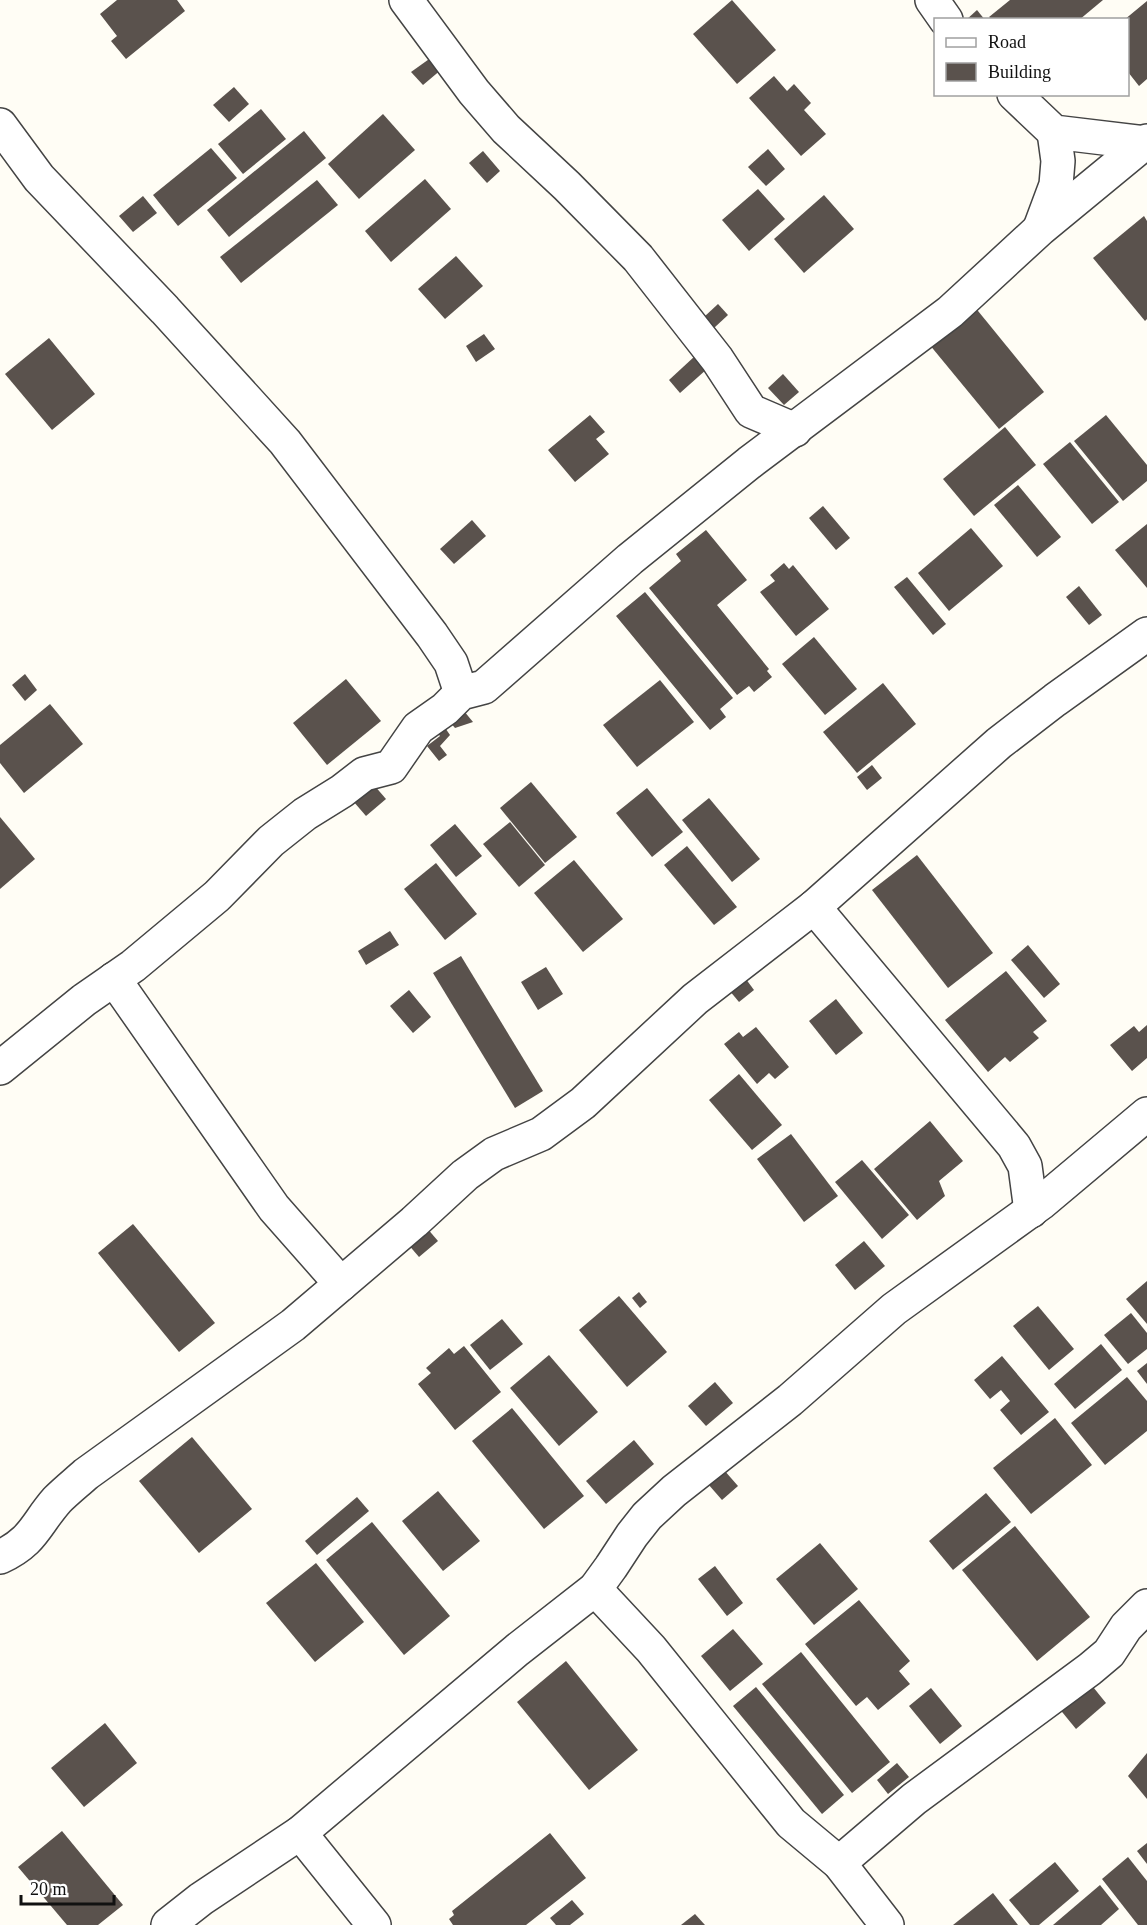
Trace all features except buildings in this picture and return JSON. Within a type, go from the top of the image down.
[{"type":"street","points":[[406,0],[474,92],[506,129],[567,186],[638,258],[717,359],[751,411],[795,430]]},
{"type":"street","points":[[932,0],[945,18]]},
{"type":"street","points":[[1016,96],[1054,132],[1146,142]]},
{"type":"street","points":[[0,125],[39,178],[165,310],[285,442],[432,635],[451,663],[461,693]]},
{"type":"street","points":[[1040,229],[1056,185],[1058,161],[1054,132]]},
{"type":"street","points":[[0,1068],[84,1000],[133,966],[217,896],[271,841],[305,814],[364,774],[392,766],[418,728],[445,709],[461,693],[484,687],[630,559],[749,463],[950,312],[1040,229],[1146,142]]},
{"type":"street","points":[[749,463],[751,411]]},
{"type":"street","points":[[0,1557],[15,1550],[33,1535],[56,1501],[86,1474],[293,1325],[414,1222],[465,1175],[494,1154],[542,1134],[583,1103],[694,999],[814,907],[999,743],[1147,634]]},
{"type":"street","points":[[814,907],[1014,1146],[1025,1166],[1031,1211]]},
{"type":"street","points":[[114,979],[274,1208],[341,1284]]},
{"type":"street","points":[[168,1925],[201,1899],[300,1833],[517,1650],[595,1589],[647,1516],[674,1491],[789,1400],[894,1309],[1031,1211],[1147,1114]]},
{"type":"street","points":[[595,1589],[651,1649],[792,1823],[839,1863],[887,1925]]},
{"type":"street","points":[[839,1863],[914,1799],[1102,1659],[1109,1653],[1126,1627],[1147,1606]]},
{"type":"street","points":[[300,1833],[374,1925]]}]
